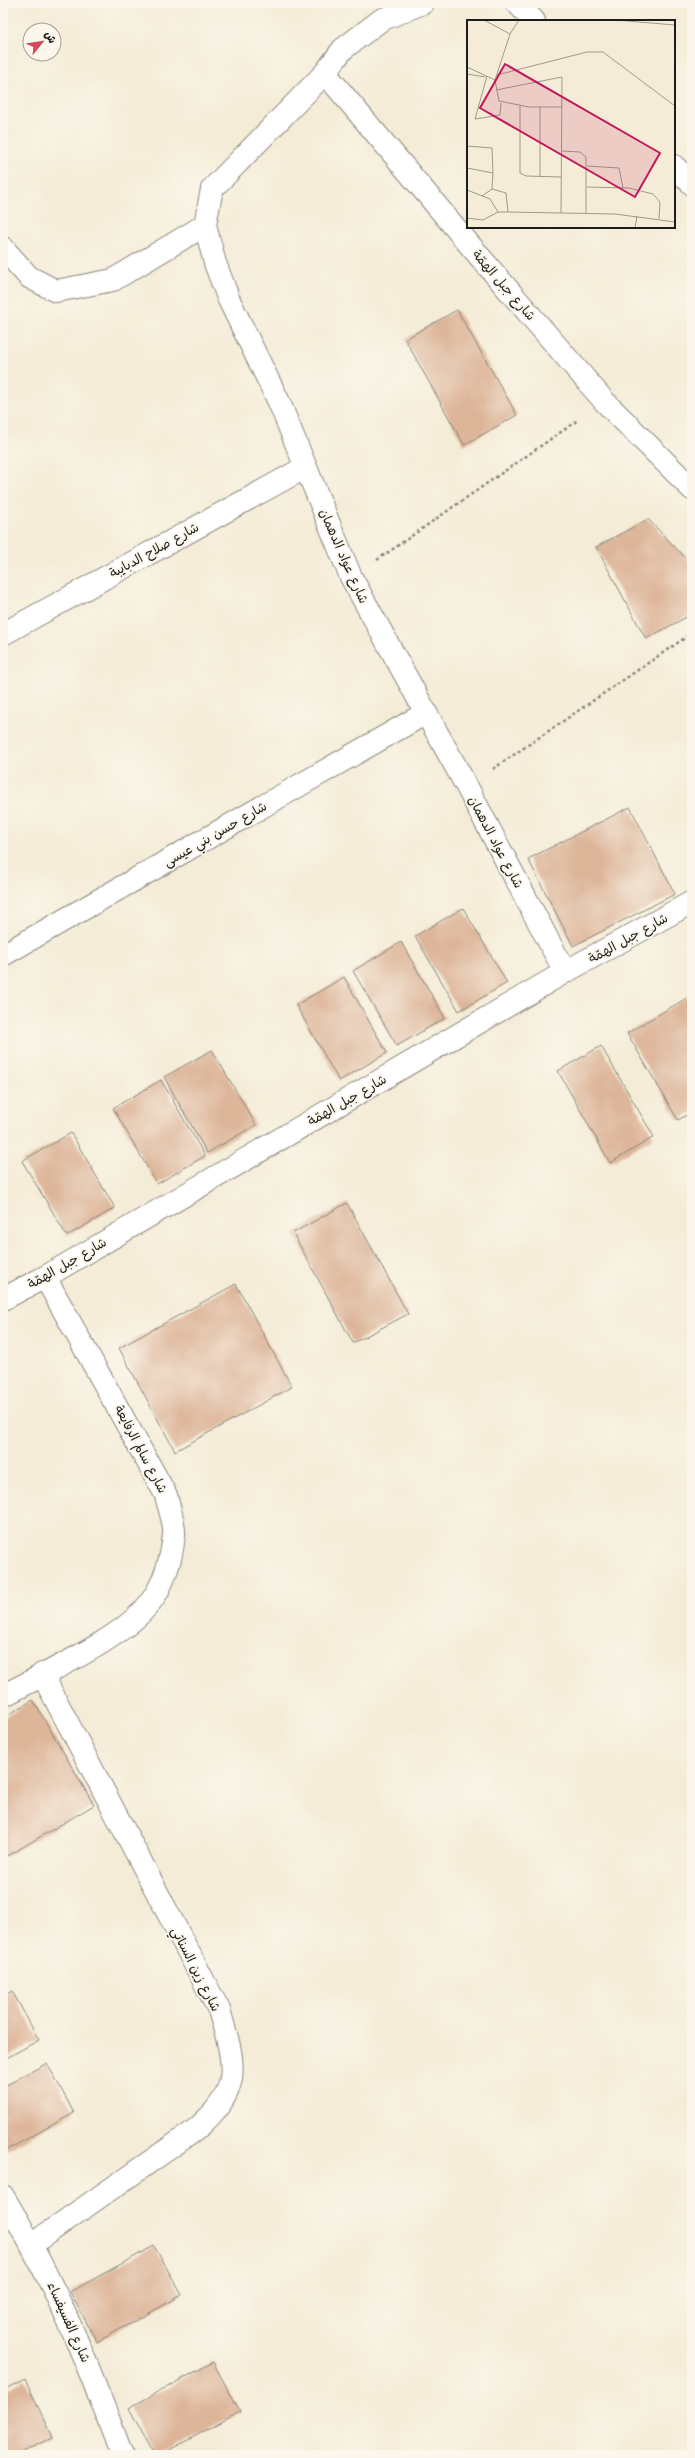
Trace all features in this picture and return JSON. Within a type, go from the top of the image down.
[{"type":"street","name":"شارع عواد الدهمان","points":[[423,3],[381,20],[343,49],[325,73],[212,189],[205,225],[215,263],[229,300],[279,402],[351,577],[467,787],[565,972]]},
{"type":"street","points":[[517,3],[533,20]]},
{"type":"street","name":"شارع جبل الهمّة","points":[[325,73],[450,222],[605,402],[692,490]]},
{"type":"street","points":[[675,167],[692,184]]},
{"type":"street","points":[[3,248],[29,277],[56,291],[113,280],[205,225]]},
{"type":"street","name":"شارع صلاح الدبايبة","points":[[3,634],[306,467]]},
{"type":"street","name":"شارع حسن بني عيسى","points":[[3,955],[426,714]]},
{"type":"street","name":"شارع جبل الهمّة","points":[[3,1299],[45,1277],[565,972],[692,902]]},
{"type":"street","name":"شارع سالم الرفايعة","points":[[3,1696],[104,1641],[126,1625],[149,1605],[164,1582],[174,1532],[166,1495],[45,1277]]},
{"type":"street","name":"شارع زين السناتي","points":[[32,2244],[194,2131],[213,2115],[225,2097],[233,2067],[219,2010],[42,1674]]},
{"type":"street","name":"شارع الفسيفساء","points":[[3,2196],[32,2244],[69,2319],[122,2455]]},
{"type":"path","points":[[351,577],[605,402]]},
{"type":"path","points":[[467,787],[692,633]]},
{"type":"building","points":[[457,310],[517,415],[464,445],[405,339]]},
{"type":"building","points":[[648,519],[692,565],[692,614],[646,639],[596,547]]},
{"type":"building","points":[[630,807],[675,894],[573,946],[528,859]]},
{"type":"building","points":[[463,908],[507,983],[459,1011],[415,936]]},
{"type":"building","points":[[401,942],[445,1018],[397,1046],[353,971]]},
{"type":"building","points":[[344,977],[387,1053],[339,1081],[296,1005]]},
{"type":"building","points":[[692,995],[692,1112],[678,1120],[627,1033]]},
{"type":"building","points":[[601,1046],[654,1137],[610,1163],[558,1071]]},
{"type":"building","points":[[212,1050],[256,1125],[207,1153],[164,1077]]},
{"type":"building","points":[[161,1080],[205,1156],[157,1184],[113,1108]]},
{"type":"building","points":[[71,1133],[115,1208],[67,1236],[22,1161]]},
{"type":"building","points":[[347,1203],[408,1314],[353,1343],[293,1233]]},
{"type":"building","points":[[236,1284],[292,1387],[175,1451],[119,1348]]},
{"type":"building","points":[[33,1700],[94,1805],[6,1857],[3,1852],[3,1718]]},
{"type":"building","points":[[12,1991],[39,2040],[3,2060],[3,1996]]},
{"type":"building","points":[[47,2063],[74,2113],[3,2152],[3,2087]]},
{"type":"building","points":[[154,2246],[182,2295],[97,2342],[70,2292]]},
{"type":"building","points":[[213,2362],[240,2412],[160,2455],[154,2455],[129,2408]]},
{"type":"building","points":[[25,2379],[53,2437],[16,2455],[3,2455],[3,2390]]}]
